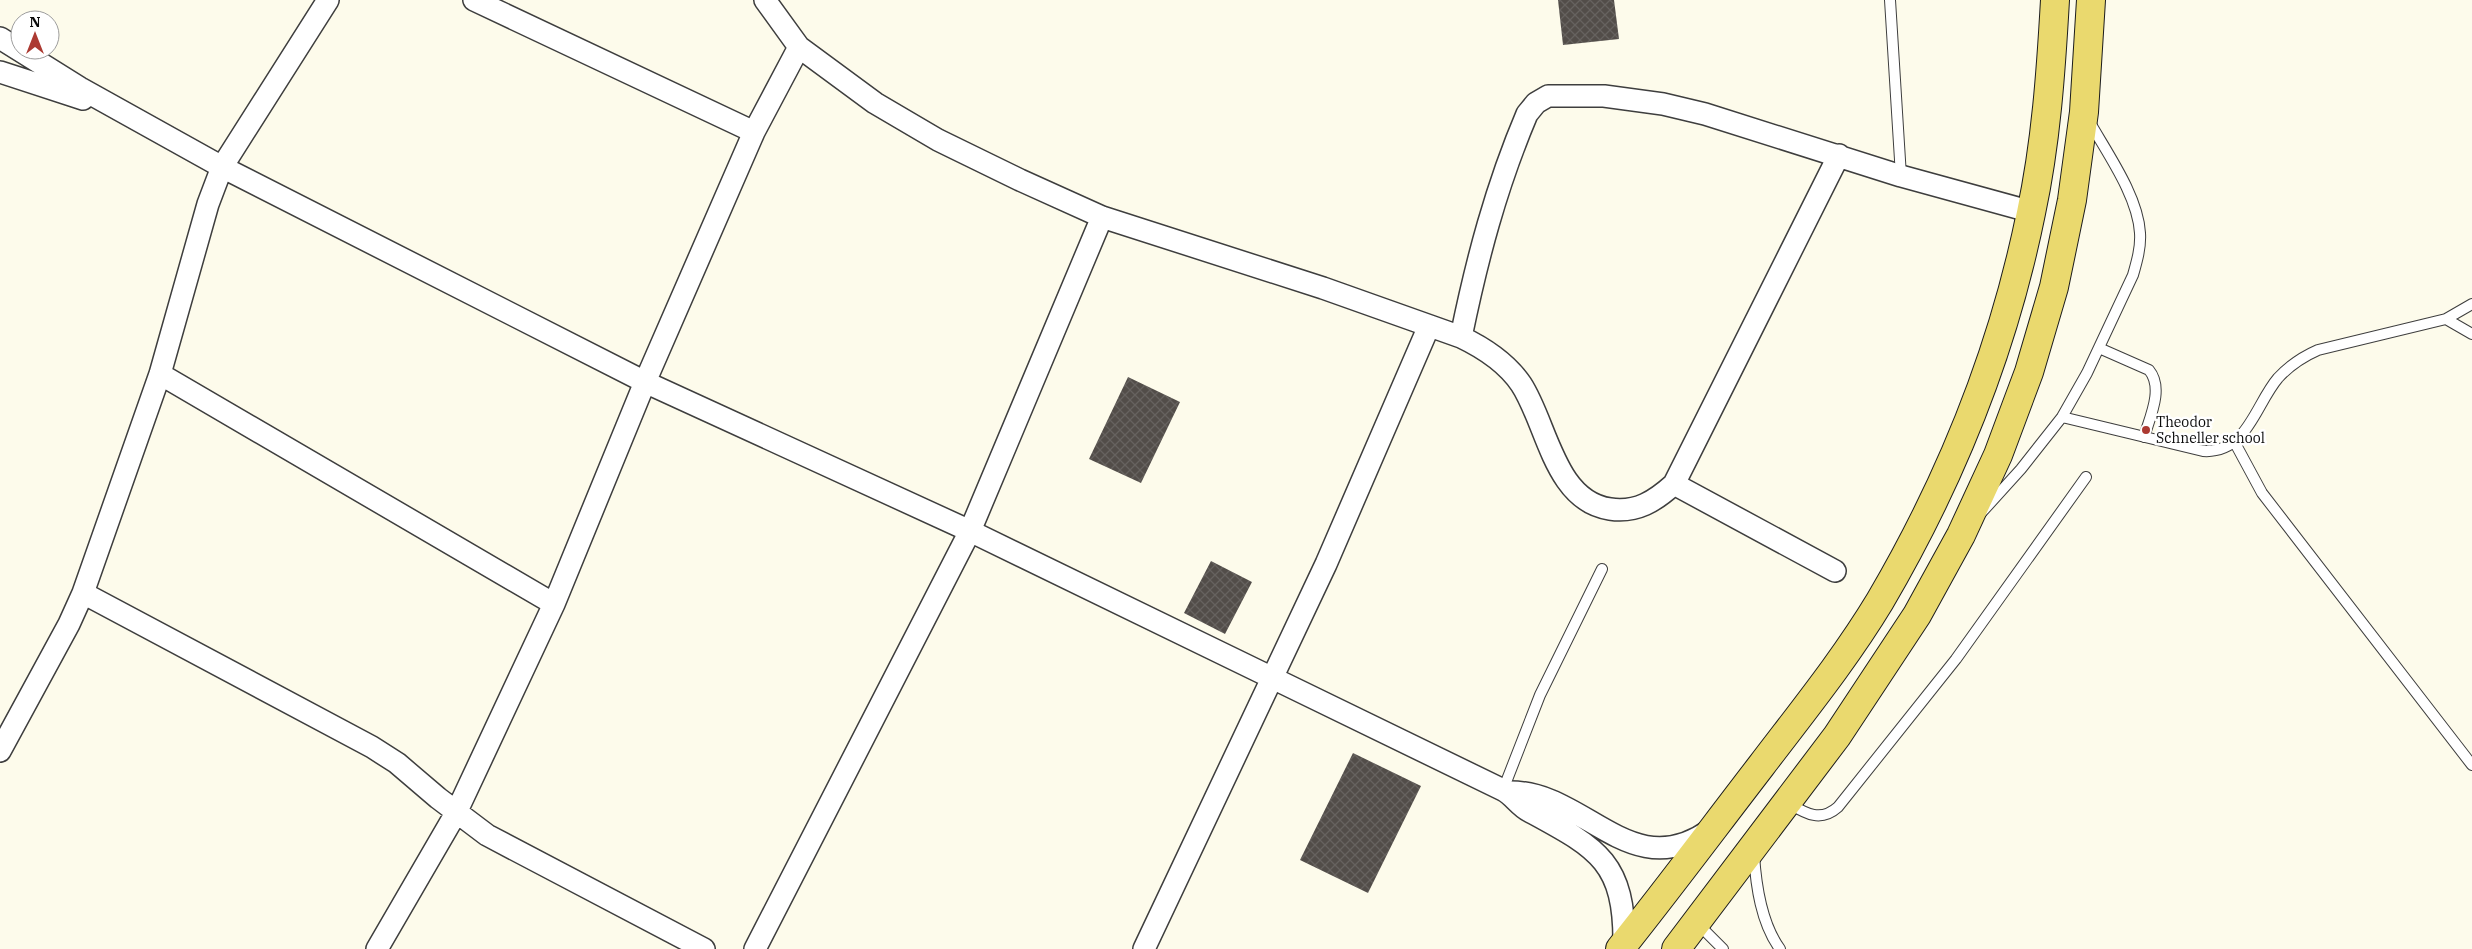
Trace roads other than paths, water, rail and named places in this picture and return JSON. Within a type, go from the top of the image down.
[{"type":"main road","points":[[1622,947],[1832,673],[1878,603],[1920,529],[1957,453],[1987,375],[2012,294],[2032,212],[2047,111],[2055,0]]},
{"type":"main road","points":[[1676,949],[1837,736],[1917,615],[1961,535],[1998,455],[2029,372],[2054,287],[2072,200],[2084,112],[2091,0]]},
{"type":"main road","points":[[1664,894],[1697,922]]},
{"type":"street","points":[[0,751],[69,624],[82,593],[160,374],[208,204],[222,167],[328,0]]},
{"type":"street","points":[[474,0],[754,132]]},
{"type":"street","points":[[765,0],[799,47],[875,103],[938,140],[1102,217],[1323,288],[1461,337],[1494,356],[1521,384],[1562,473],[1584,500],[1601,508],[1620,510],[1639,508],[1656,500],[1674,484],[1839,155]]},
{"type":"street","points":[[0,38],[222,167],[645,382],[970,531],[1505,791],[1521,806],[1573,835],[1606,865],[1613,876],[1623,903],[1622,947]]},
{"type":"street","points":[[377,949],[456,813],[554,604],[645,382],[754,132],[799,47]]},
{"type":"street","points":[[0,72],[137,119]]},
{"type":"street","points":[[1461,337],[1477,259],[1492,207],[1527,114],[1536,103],[1548,96],[1604,96],[1662,104],[1705,114],[1901,176],[2032,212]]},
{"type":"street","points":[[755,949],[970,531],[1102,217]]},
{"type":"street","points":[[1144,949],[1326,564],[1428,326]]},
{"type":"street","points":[[160,374],[554,604]]},
{"type":"street","points":[[1674,484],[1835,571]]},
{"type":"street","points":[[82,593],[378,751],[403,767],[456,813],[487,835],[704,949]]},
{"type":"street","points":[[1505,791],[1525,792],[1542,798],[1585,818],[1620,839],[1644,847],[1656,848],[1681,845],[1714,827]]},
{"type":"lane","points":[[1890,0],[1901,176]]},
{"type":"lane","points":[[1961,535],[2021,469],[2062,417],[2088,373],[2133,275],[2138,255],[2140,234],[2138,213],[2084,112]]},
{"type":"lane","points":[[2062,417],[2212,451],[2235,443],[2243,434],[2277,380],[2302,357],[2318,350],[2446,319],[2472,304]]},
{"type":"lane","points":[[2446,319],[2472,334]]},
{"type":"lane","points":[[2099,348],[2149,370],[2153,375],[2156,392],[2144,437]]},
{"type":"lane","points":[[2235,443],[2262,493],[2472,765]]},
{"type":"lane","points":[[1787,802],[1817,817],[1832,812],[1838,807],[1956,658],[2086,477]]},
{"type":"lane","points":[[1505,791],[1540,695],[1602,569]]},
{"type":"lane","points":[[1753,845],[1755,870],[1766,920],[1780,949]]},
{"type":"lane","points":[[1697,922],[1723,949]]},
{"type":"place","name":"Theodor Schneller school","points":[[2146,430]]}]
